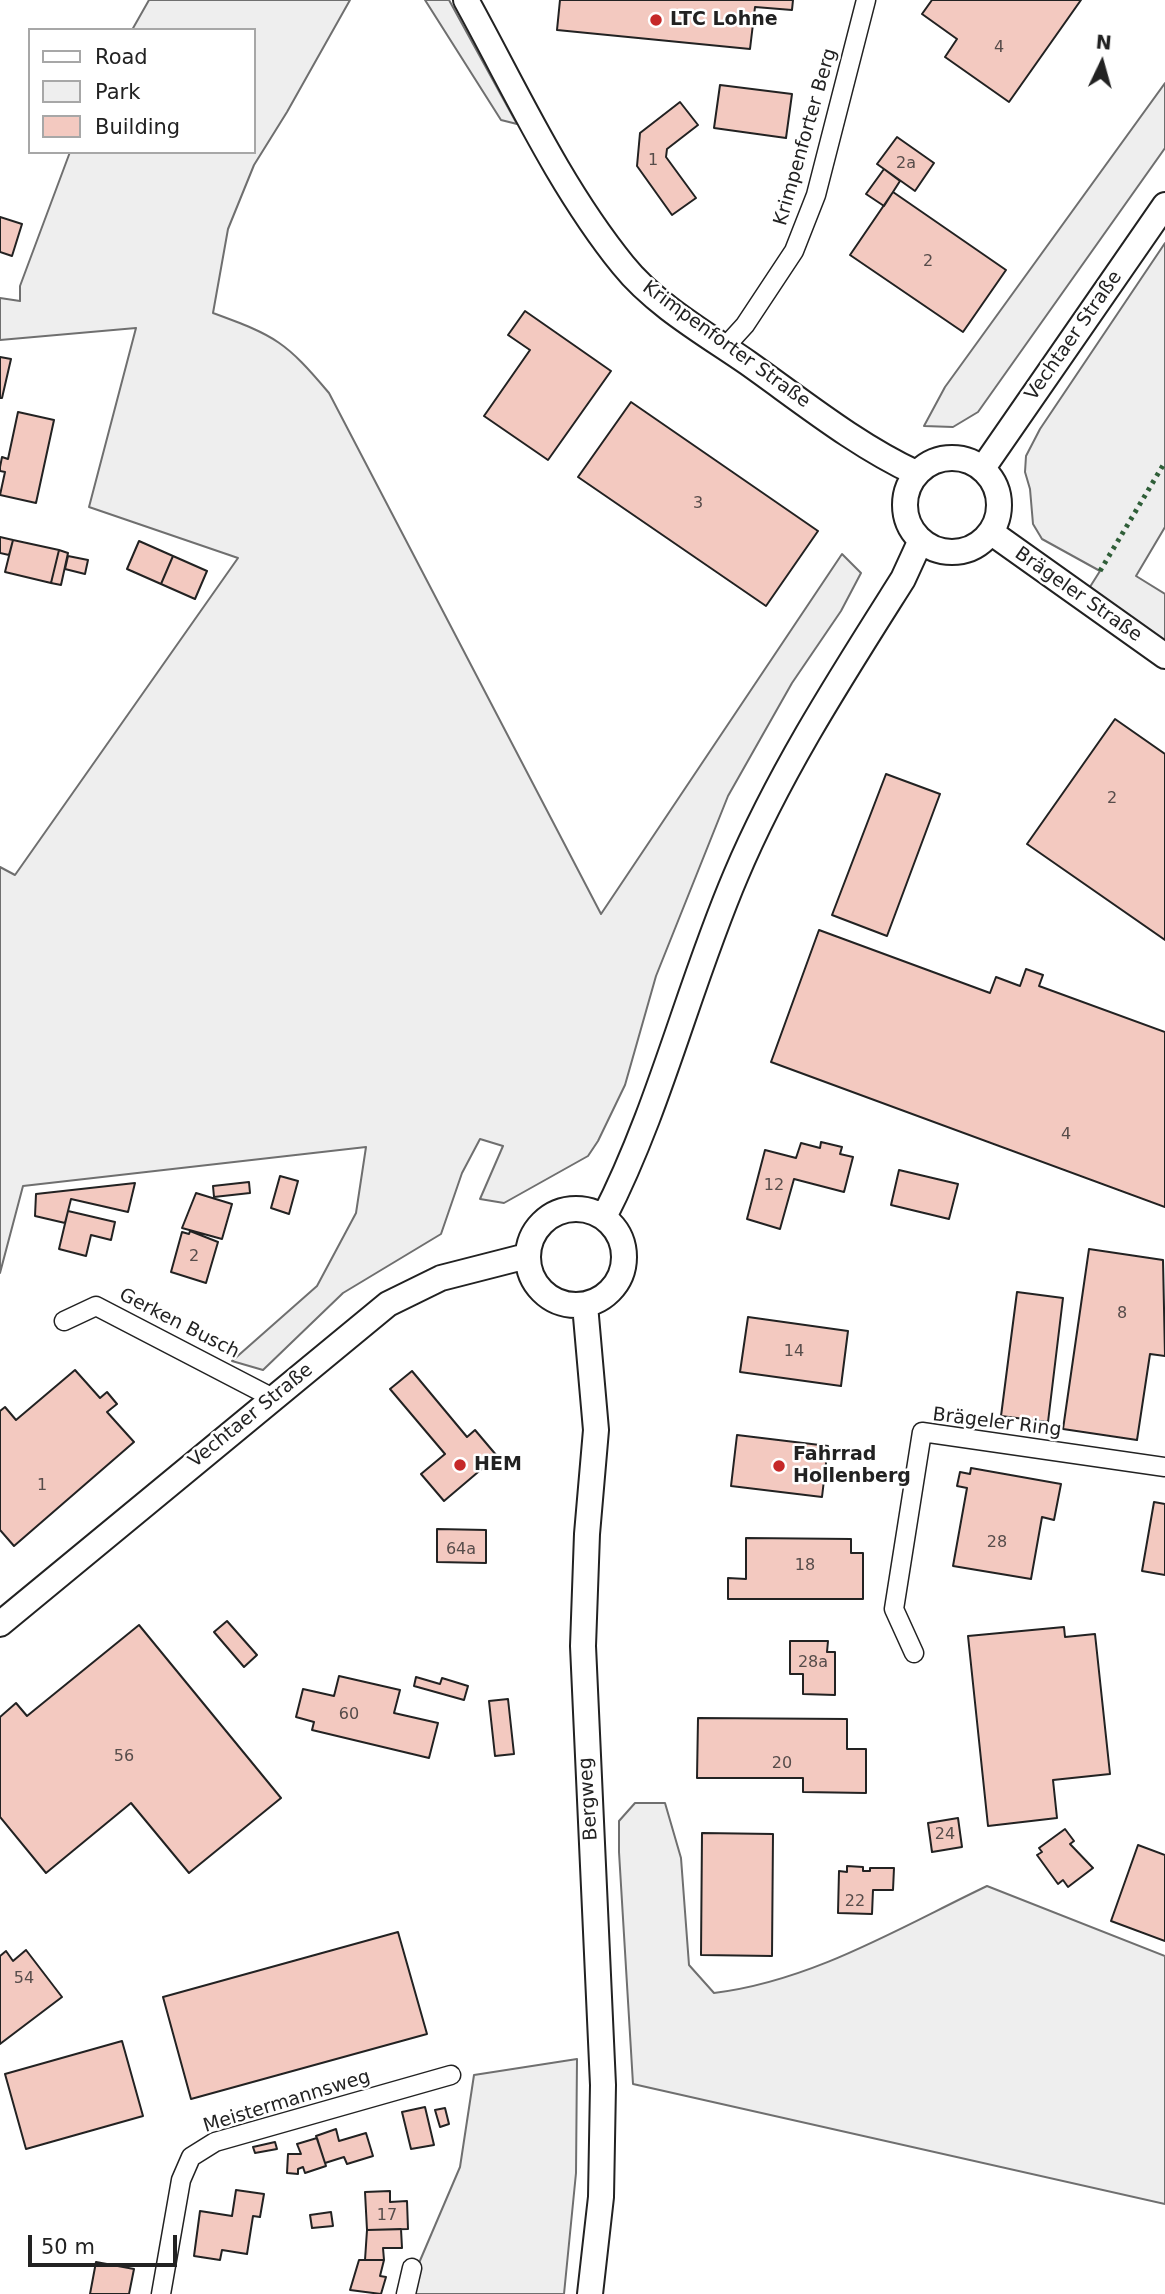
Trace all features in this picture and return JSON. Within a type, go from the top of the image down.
[{"type":"main road","name":"Krimpenforter Straße","points":[[466,0],[600,235],[650,293],[881,457],[916,473]]},
{"type":"main road","name":"Vechtaer Straße","points":[[983,468],[1165,205]]},
{"type":"main road","points":[[949,457],[971,461],[983,468],[994,481],[999,497],[1000,507],[992,533],[977,545],[958,552],[942,551],[920,542],[909,525],[905,509],[908,487],[916,473],[933,461],[949,457]]},
{"type":"main road","name":"Brägeler Straße","points":[[992,533],[1165,656]]},
{"type":"main road","points":[[604,1217],[622,1183],[660,1085],[736,874],[774,797],[903,579],[920,542]]},
{"type":"main road","points":[[576,1208],[604,1217],[622,1239],[624,1267],[610,1292],[585,1305],[557,1302],[535,1283],[527,1256],[537,1228],[554,1214],[576,1208]]},
{"type":"main road","name":"Vechtaer Straße","points":[[0,1624],[388,1304],[441,1278],[527,1256]]},
{"type":"main road","name":"Bergweg","points":[[585,1305],[596,1430],[587,1534],[583,1646],[603,2085],[601,2197],[590,2294]]},
{"type":"street","name":"Krimpenforter Berg","points":[[725,347],[745,325],[794,251],[816,195],[866,0]]},
{"type":"street","name":"Gerken Busch","points":[[64,1321],[96,1306],[273,1398]]},
{"type":"street","name":"Brägeler Ring","points":[[914,1653],[894,1609],[922,1432],[1165,1467]]},
{"type":"street","name":"Meistermannsweg","points":[[161,2294],[181,2180],[191,2157],[215,2142],[451,2075]]},
{"type":"street","points":[[406,2294],[412,2268]]},
{"type":"green space","points":[[149,0],[350,0],[254,165],[228,229],[213,313],[252,328],[278,342],[302,362],[329,393],[601,914],[842,554],[861,573],[841,611],[792,683],[728,796],[656,976],[625,1085],[588,1156],[504,1203],[480,1199],[503,1146],[480,1139],[462,1173],[441,1234],[343,1293],[263,1370],[232,1361],[317,1286],[356,1213],[366,1147],[23,1186],[0,1273],[0,867],[15,875],[238,558],[89,507],[136,328],[0,340],[0,298],[20,301],[20,286],[69,154],[256,154],[256,28],[133,28]]},
{"type":"green space","points":[[425,0],[449,0],[517,124],[501,120]]},
{"type":"green space","points":[[1165,83],[1165,148],[978,412],[953,427],[924,426],[945,387]]},
{"type":"green space","points":[[1165,243],[1165,527],[1136,576],[1165,594],[1165,643],[1088,590],[1100,571],[1042,539],[1033,524],[1030,489],[1025,472],[1026,456],[1040,429]]},
{"type":"green space","points":[[635,1803],[665,1803],[681,1858],[689,1965],[714,1993],[750,1987],[820,1965],[987,1886],[1165,1956],[1165,2204],[633,2084],[619,1821]]},
{"type":"green space","points":[[577,2059],[576,2173],[564,2294],[411,2294],[416,2270],[460,2167],[474,2075]]},
{"type":"building","name":"LTC Lohne","points":[[560,0],[793,0],[792,10],[755,7],[750,49],[557,30]]},
{"type":"building","points":[[932,0],[1081,0],[1009,102],[945,57],[957,39],[922,14]]},
{"type":"building","points":[[720,85],[792,94],[786,138],[714,128]]},
{"type":"building","points":[[680,102],[698,125],[667,149],[666,157],[696,198],[672,215],[637,166],[640,133]]},
{"type":"building","points":[[897,137],[934,163],[915,191],[877,164]]},
{"type":"building","points":[[884,169],[900,181],[884,206],[866,194]]},
{"type":"building","points":[[893,192],[1006,270],[963,332],[850,255]]},
{"type":"building","points":[[0,217],[22,224],[12,256],[0,252]]},
{"type":"building","points":[[525,311],[611,371],[548,460],[484,416],[530,350],[508,335]]},
{"type":"building","points":[[0,357],[11,359],[2,398],[0,398]]},
{"type":"building","points":[[631,402],[818,531],[766,606],[578,477]]},
{"type":"building","points":[[18,412],[54,420],[36,503],[0,495],[5,472],[0,471],[2,457],[8,459]]},
{"type":"building","points":[[0,537],[13,540],[9,555],[0,553]]},
{"type":"building","points":[[13,540],[59,550],[51,583],[5,572]]},
{"type":"building","points":[[139,541],[173,556],[161,584],[127,569]]},
{"type":"building","points":[[59,550],[68,553],[61,585],[51,583]]},
{"type":"building","points":[[68,556],[88,560],[85,574],[65,569]]},
{"type":"building","points":[[173,556],[207,571],[195,599],[161,584]]},
{"type":"building","points":[[1115,719],[1165,754],[1165,940],[1027,844]]},
{"type":"building","points":[[886,774],[940,794],[887,936],[832,915]]},
{"type":"building","points":[[819,930],[990,993],[996,977],[1020,986],[1026,969],[1043,975],[1039,986],[1165,1032],[1165,1207],[771,1062]]},
{"type":"building","points":[[821,1142],[842,1147],[840,1154],[853,1157],[844,1192],[794,1179],[780,1229],[747,1219],[765,1150],[796,1158],[801,1143],[820,1148]]},
{"type":"building","points":[[899,1170],[958,1184],[949,1219],[891,1205]]},
{"type":"building","points":[[280,1176],[298,1181],[289,1214],[271,1208]]},
{"type":"building","points":[[249,1182],[250,1193],[214,1197],[213,1186]]},
{"type":"building","points":[[135,1183],[128,1212],[71,1199],[65,1223],[35,1216],[36,1194]]},
{"type":"building","points":[[196,1193],[232,1204],[222,1239],[182,1228]]},
{"type":"building","points":[[68,1211],[115,1222],[111,1240],[91,1235],[86,1256],[59,1249]]},
{"type":"building","points":[[190,1231],[218,1242],[206,1283],[171,1272],[182,1232],[189,1234]]},
{"type":"building","points":[[1089,1249],[1163,1260],[1165,1356],[1150,1354],[1137,1440],[1063,1429]]},
{"type":"building","points":[[1017,1292],[1063,1298],[1048,1422],[1001,1416]]},
{"type":"building","points":[[748,1317],[848,1331],[841,1386],[740,1372]]},
{"type":"building","points":[[75,1370],[100,1398],[107,1392],[117,1404],[107,1412],[134,1442],[14,1546],[0,1530],[0,1411],[5,1407],[16,1420]]},
{"type":"building","points":[[412,1371],[467,1437],[475,1430],[497,1456],[444,1501],[421,1474],[445,1454],[390,1389]]},
{"type":"building","name":"Fahrrad Hollenberg","points":[[737,1435],[828,1446],[822,1497],[731,1486]]},
{"type":"building","points":[[971,1468],[1061,1484],[1054,1520],[1042,1517],[1031,1579],[953,1566],[967,1488],[957,1486],[960,1472],[970,1474]]},
{"type":"building","points":[[1154,1502],[1165,1504],[1165,1575],[1142,1571]]},
{"type":"building","points":[[437,1529],[486,1530],[486,1563],[437,1562]]},
{"type":"building","points":[[746,1538],[851,1539],[851,1553],[863,1553],[863,1599],[728,1599],[728,1578],[746,1579]]},
{"type":"building","points":[[227,1621],[257,1655],[244,1667],[214,1632]]},
{"type":"building","points":[[139,1625],[281,1798],[189,1873],[131,1803],[46,1873],[0,1817],[0,1717],[16,1703],[27,1716]]},
{"type":"building","points":[[1064,1627],[1065,1637],[1095,1634],[1110,1774],[1053,1780],[1057,1818],[988,1826],[968,1636]]},
{"type":"building","points":[[790,1641],[828,1641],[827,1652],[835,1652],[835,1695],[803,1694],[803,1674],[790,1674]]},
{"type":"building","points":[[339,1676],[400,1690],[394,1713],[438,1723],[429,1758],[312,1730],[314,1722],[296,1717],[303,1689],[334,1696]]},
{"type":"building","points":[[416,1677],[440,1684],[442,1678],[468,1686],[464,1700],[414,1686]]},
{"type":"building","points":[[508,1699],[514,1754],[495,1756],[489,1701]]},
{"type":"building","points":[[698,1718],[847,1719],[847,1749],[866,1749],[866,1793],[803,1792],[803,1778],[697,1778]]},
{"type":"building","points":[[958,1818],[962,1847],[932,1852],[928,1823]]},
{"type":"building","points":[[1065,1829],[1074,1841],[1070,1844],[1093,1868],[1068,1887],[1063,1880],[1058,1884],[1037,1855],[1042,1852],[1039,1848]]},
{"type":"building","points":[[702,1833],[773,1834],[772,1956],[701,1955]]},
{"type":"building","points":[[1138,1845],[1165,1855],[1165,1941],[1111,1921]]},
{"type":"building","points":[[847,1866],[863,1867],[863,1871],[870,1871],[870,1868],[894,1868],[893,1890],[873,1890],[872,1914],[838,1913],[839,1871],[847,1872]]},
{"type":"building","points":[[398,1932],[427,2034],[191,2099],[163,1997]]},
{"type":"building","points":[[26,1950],[62,1997],[0,2044],[0,1956],[6,1951],[13,1961]]},
{"type":"building","points":[[122,2041],[143,2116],[26,2149],[5,2074]]},
{"type":"building","points":[[425,2107],[434,2145],[411,2149],[402,2112]]},
{"type":"building","points":[[445,2108],[449,2124],[440,2127],[435,2110]]},
{"type":"building","points":[[336,2129],[339,2141],[366,2133],[373,2156],[347,2164],[344,2157],[325,2163],[316,2136]]},
{"type":"building","points":[[317,2138],[326,2166],[305,2173],[303,2167],[298,2169],[298,2174],[287,2173],[288,2154],[301,2154],[297,2144]]},
{"type":"building","points":[[275,2142],[277,2149],[255,2153],[253,2147]]},
{"type":"building","points":[[236,2190],[264,2194],[260,2217],[253,2216],[247,2254],[222,2250],[220,2260],[194,2256],[200,2211],[232,2216]]},
{"type":"building","points":[[390,2191],[390,2202],[407,2201],[408,2229],[367,2230],[365,2192]]},
{"type":"building","points":[[331,2212],[333,2226],[312,2228],[310,2215]]},
{"type":"building","points":[[401,2229],[402,2248],[383,2248],[384,2260],[365,2260],[367,2230]]},
{"type":"building","points":[[359,2260],[384,2260],[380,2276],[386,2277],[381,2294],[350,2290]]},
{"type":"building","points":[[96,2262],[134,2269],[129,2294],[90,2294]]},
{"type":"hedge","points":[[1100,571],[1165,462]]},
{"type":"place","name":"LTC Lohne","points":[[656,20]]},
{"type":"place","name":"HEM","points":[[460,1465]]},
{"type":"place","name":"Fahrrad Hollenberg","points":[[779,1466]]}]
